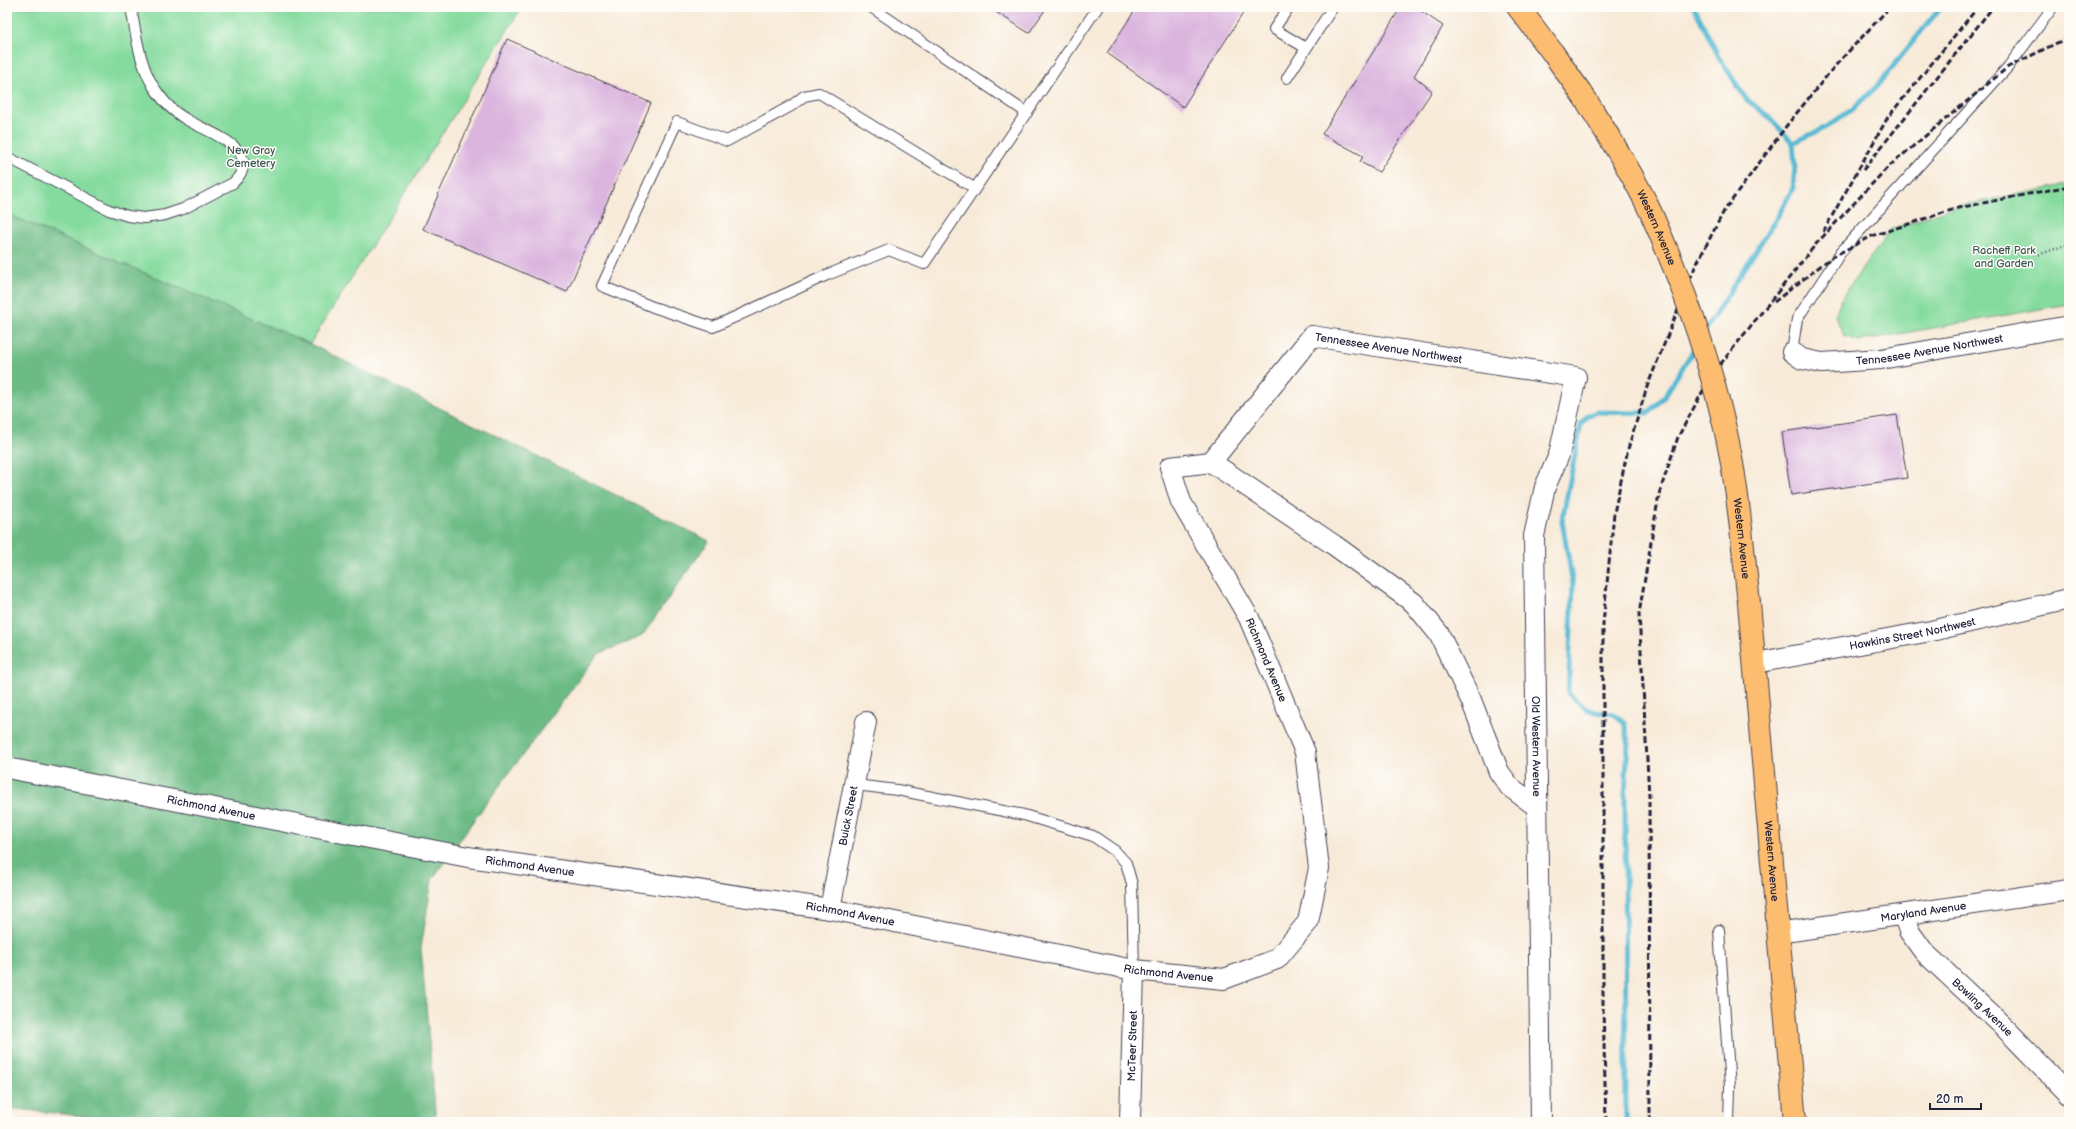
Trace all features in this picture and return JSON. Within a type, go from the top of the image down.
[{"type":"main road","name":"Western Avenue","points":[[1518,7],[1553,52],[1586,100],[1616,149],[1651,212],[1679,282],[1702,350],[1724,424],[1736,490],[1749,603],[1795,1122]]},
{"type":"street","name":"Tennessee Avenue Northwest","points":[[1792,352],[1802,359],[1822,363],[1881,359],[2069,326]]},
{"type":"street","name":"Tennessee Avenue Northwest","points":[[1211,462],[1312,336],[1576,378]]},
{"type":"street","name":"Old Western Avenue","points":[[1541,1122],[1534,536],[1546,487],[1559,455],[1576,378]]},
{"type":"street","points":[[1211,462],[1334,545],[1414,603],[1440,634],[1471,700],[1499,772],[1510,787],[1537,807]]},
{"type":"street","name":"Richmond Avenue","points":[[7,768],[468,857],[830,909],[1134,970],[1224,979],[1277,959],[1308,922],[1319,868],[1304,752],[1249,618],[1181,502],[1170,467],[1211,462]]},
{"type":"street","name":"Hawkins Street Northwest","points":[[1755,663],[1931,631],[2069,598]]},
{"type":"street","name":"Buick Street","points":[[830,909],[866,722]]},
{"type":"street","name":"Maryland Avenue","points":[[1778,933],[1904,916],[2069,890]]},
{"type":"street","name":"Bowling Avenue","points":[[1904,916],[1909,931],[1924,952],[2003,1026],[2069,1094]]},
{"type":"street","name":"McTeer Street","points":[[1130,1122],[1134,970]]},
{"type":"lane","points":[[7,157],[109,210],[128,216],[144,218],[164,215],[183,209],[233,183],[239,177],[243,171],[243,162],[234,145],[184,118],[169,107],[151,83],[142,59],[131,7]]},
{"type":"lane","points":[[871,7],[1027,113]]},
{"type":"lane","points":[[974,188],[819,92],[804,96],[791,106],[727,141],[677,122],[602,286],[653,307],[713,327],[827,275],[889,250],[924,264],[974,188],[1027,113],[1098,7]]},
{"type":"lane","points":[[1289,7],[1274,29],[1306,48]]},
{"type":"lane","points":[[1287,78],[1333,7]]},
{"type":"lane","points":[[1792,352],[1797,319],[1841,252],[2008,67],[2053,7]]},
{"type":"lane","points":[[855,785],[897,790],[1024,815],[1093,836],[1115,850],[1126,863],[1132,884],[1134,970]]},
{"type":"lane","points":[[1719,930],[1730,1087],[1729,1122]]},
{"type":"path","points":[[2035,256],[2069,244]]},
{"type":"green space","name":"New Gray Cemetery","points":[[7,7],[522,7],[310,344],[7,214]]},
{"type":"green space","name":"Racheff Park and Garden","points":[[2069,184],[2069,304],[1859,341],[1844,336],[1835,315],[1844,294],[1891,229],[1954,207]]},
{"type":"green space","points":[[7,214],[310,344],[709,541],[642,636],[598,654],[471,824],[432,880],[421,948],[436,1122],[118,1120],[7,1108]]},
{"type":"building","points":[[988,7],[1047,7],[1029,33]]},
{"type":"building","points":[[1137,7],[1247,7],[1183,107],[1107,53]]},
{"type":"building","points":[[1401,7],[1415,7],[1443,26],[1414,76],[1432,91],[1379,172],[1360,162],[1363,156],[1322,134]]},
{"type":"building","points":[[507,39],[651,103],[567,292],[423,229]]},
{"type":"building","points":[[1897,415],[1907,478],[1791,495],[1782,432]]},
{"type":"waterway","points":[[1694,7],[1720,59],[1746,99],[1769,117],[1793,143],[1795,165],[1793,188],[1778,216],[1704,332]]},
{"type":"waterway","points":[[1793,143],[1826,127],[1853,109],[1877,86],[1941,7]]},
{"type":"waterway","points":[[1626,1122],[1625,796],[1628,740],[1624,722],[1614,714],[1586,709],[1568,693],[1573,585],[1562,521],[1581,424],[1589,415],[1597,412],[1649,413],[1664,397],[1696,346]]},
{"type":"railway","points":[[1606,1122],[1603,1006],[1603,624],[1614,513],[1628,449],[1647,387],[1695,267],[1724,211],[1787,125],[1834,67],[1890,7]]},
{"type":"railway","points":[[1823,232],[1888,117],[1978,7]]},
{"type":"railway","points":[[1863,170],[1993,7]]},
{"type":"railway","points":[[1650,1122],[1649,796],[1639,614],[1659,494],[1678,437],[1711,376],[1816,244],[1887,168],[2008,67],[2069,37]]},
{"type":"railway","points":[[1774,302],[1832,257],[1872,236],[1958,208],[2069,186]]}]
